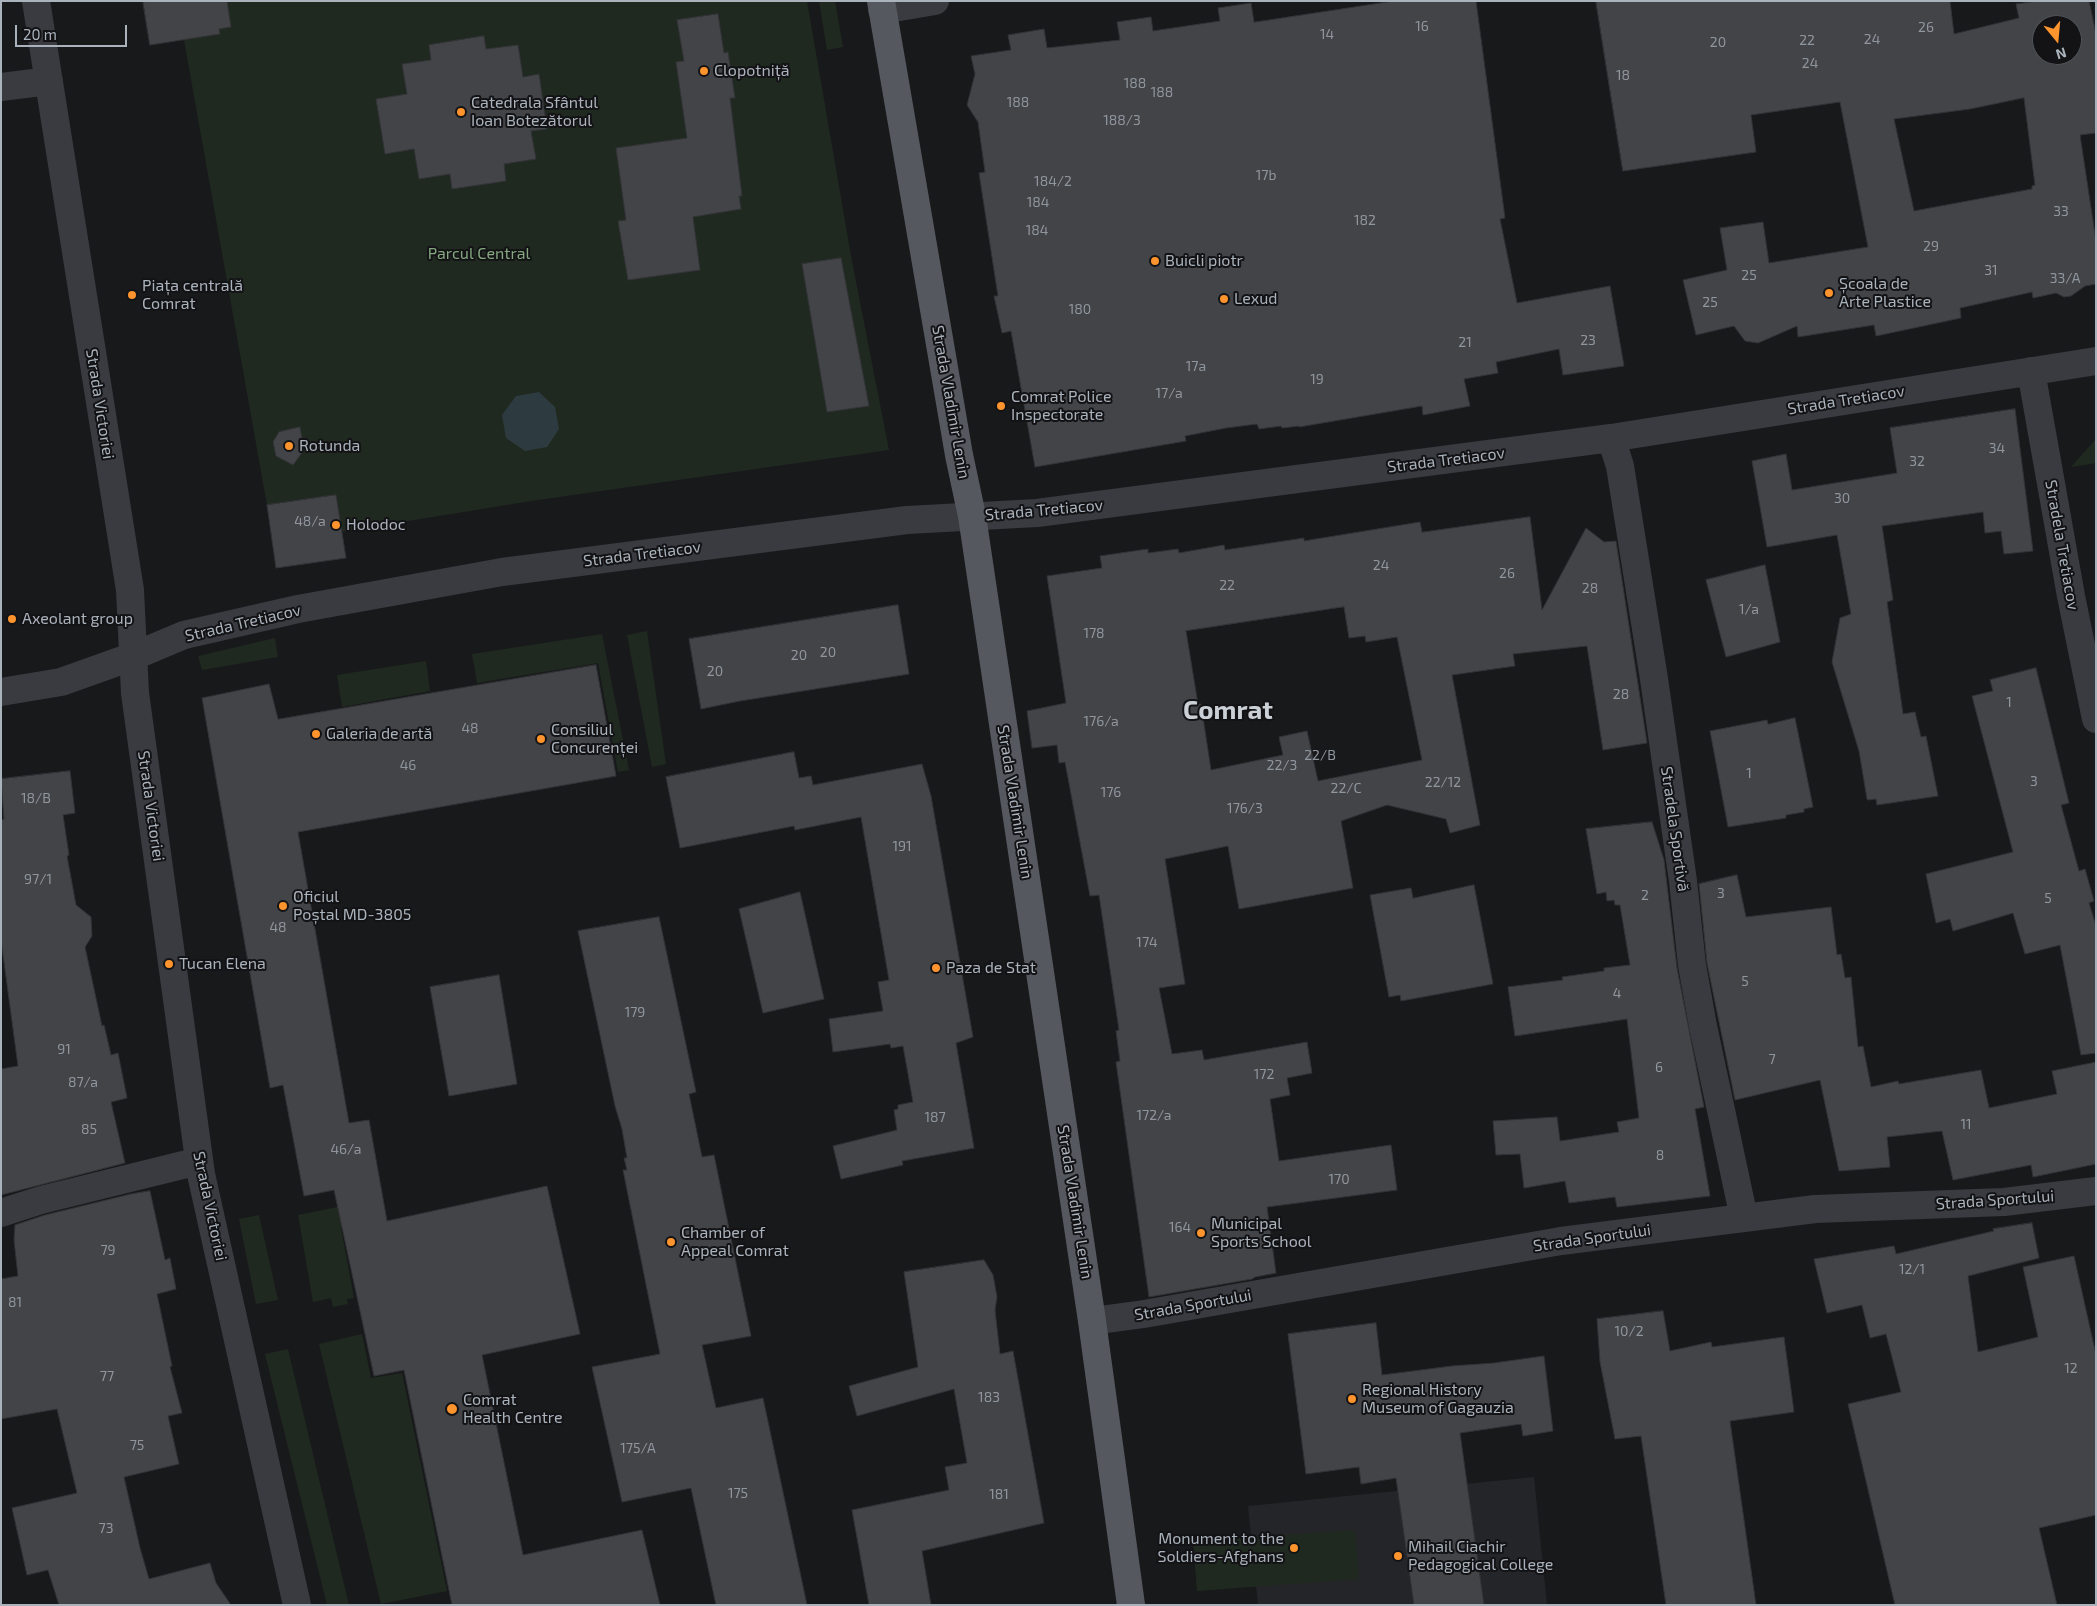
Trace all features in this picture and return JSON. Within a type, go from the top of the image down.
[{"type":"main road","name":"Strada Vladimir Lenin","points":[[881,5],[958,446],[972,516],[1092,1321],[1131,1605]]},
{"type":"street","name":"Strada Victoriei","points":[[36,1],[130,590],[135,693],[199,1161],[297,1605]]},
{"type":"street","points":[[881,5],[935,1]]},
{"type":"street","points":[[1,87],[49,81]]},
{"type":"street","name":"Strada Tretiacov","points":[[1,692],[61,682],[134,656],[184,635],[298,609],[502,572],[906,520],[1037,513],[1611,438],[2096,361]]},
{"type":"street","name":"Stradela Tretiacov","points":[[2031,371],[2067,578],[2096,719]]},
{"type":"street","name":"Stradela Sportivă","points":[[1611,438],[1620,466],[1654,679],[1684,881],[1692,965],[1703,1026],[1744,1218]]},
{"type":"street","points":[[1,1213],[41,1200],[199,1161]]},
{"type":"street","name":"Strada Sportului","points":[[1092,1321],[1154,1313],[1561,1241],[1816,1209],[2004,1202],[2096,1191]]},
{"type":"shaded area","points":[[539,392],[555,407],[559,429],[547,447],[525,451],[506,438],[502,415],[516,396]]},
{"type":"shaded area","name":"Mihail Ciachir Pedagogical College","points":[[1534,1477],[1547,1605],[1258,1605],[1248,1506]]},
{"type":"green space","name":"Parcul Central","points":[[227,1],[807,1],[851,256],[889,450],[531,501],[341,532],[336,495],[267,505],[184,40]]},
{"type":"green space","points":[[819,1],[835,1],[843,47],[827,50]]},
{"type":"green space","points":[[2096,439],[2096,463],[2071,467]]},
{"type":"green space","points":[[647,631],[666,764],[652,767],[627,635]]},
{"type":"green space","points":[[602,634],[629,770],[618,772],[598,663],[477,683],[472,654]]},
{"type":"green space","points":[[275,638],[278,657],[202,670],[198,656]]},
{"type":"green space","points":[[426,661],[430,691],[342,707],[337,675]]},
{"type":"green space","points":[[347,1205],[351,1226],[341,1228],[354,1298],[347,1299],[348,1304],[333,1307],[331,1298],[313,1302],[298,1215]]},
{"type":"green space","points":[[259,1215],[278,1300],[256,1304],[239,1219]]},
{"type":"green space","points":[[362,1334],[371,1378],[402,1373],[447,1591],[381,1604],[319,1344]]},
{"type":"green space","points":[[288,1349],[349,1605],[327,1605],[265,1354]]},
{"type":"green space","points":[[1355,1530],[1359,1579],[1197,1591],[1193,1541]]},
{"type":"building","points":[[143,1],[227,1],[231,27],[219,29],[220,34],[150,45]]},
{"type":"building","points":[[1394,1],[1476,1],[1505,218],[1500,219],[1517,303],[1610,286],[1624,366],[1563,375],[1559,349],[1496,362],[1498,373],[1464,379],[1470,406],[1423,415],[1422,406],[1299,427],[1282,428],[1281,426],[1259,429],[1257,424],[1226,428],[1185,436],[1186,441],[1035,467],[1011,331],[1002,333],[994,296],[998,296],[979,173],[985,172],[978,122],[967,105],[975,74],[971,56],[1011,50],[1008,35],[1044,29],[1047,48],[1120,40],[1117,22],[1151,17],[1153,31],[1220,21],[1218,8],[1251,3],[1254,22]]},
{"type":"building","points":[[1596,1],[1950,1],[1954,34],[2019,18],[2016,4],[2038,1],[2089,1],[2096,34],[2096,133],[2080,135],[2096,241],[2096,284],[2085,286],[2071,296],[2064,297],[2056,293],[2033,298],[2032,292],[1960,308],[1961,318],[1876,336],[1874,325],[1798,337],[1797,326],[1758,343],[1745,341],[1734,326],[1696,335],[1683,280],[1727,270],[1720,228],[1763,222],[1769,263],[1868,247],[1840,102],[1751,115],[1756,152],[1623,171]],"holes":[[[2024,98],[2035,185],[2032,186],[2032,189],[1914,211],[1894,119],[1970,109]]]},
{"type":"building","points":[[718,14],[724,53],[728,52],[735,98],[730,98],[742,196],[739,196],[741,209],[693,217],[700,270],[628,280],[618,221],[626,220],[616,148],[687,138],[676,62],[684,61],[677,20]]},
{"type":"building","name":"Catedrala Sfântul Ioan Botezătorul","points":[[484,36],[486,49],[518,45],[523,77],[539,74],[547,129],[531,131],[536,159],[504,164],[506,181],[452,189],[450,174],[419,179],[414,149],[385,154],[376,99],[407,94],[402,64],[431,60],[429,45]]},
{"type":"building","points":[[841,258],[869,406],[827,412],[802,264]]},
{"type":"building","points":[[2015,409],[2033,551],[2004,554],[2001,531],[1985,533],[1983,512],[1882,526],[1893,600],[1887,602],[1903,714],[1915,712],[1921,737],[1926,736],[1938,796],[1877,805],[1876,799],[1867,799],[1859,751],[1832,662],[1840,618],[1851,614],[1837,535],[1767,547],[1752,461],[1786,454],[1792,490],[1897,473],[1890,428]]},
{"type":"building","name":"Rotunda","points":[[300,427],[304,450],[293,465],[276,456],[273,442],[279,432]]},
{"type":"building","points":[[336,495],[346,558],[276,568],[267,505]]},
{"type":"building","points":[[1530,517],[1542,610],[1586,528],[1604,542],[1616,541],[1647,743],[1603,750],[1587,646],[1513,654],[1515,666],[1452,675],[1480,825],[1450,833],[1446,819],[1387,805],[1341,821],[1353,888],[1239,909],[1228,846],[1165,859],[1185,984],[1159,988],[1172,1054],[1202,1050],[1204,1060],[1307,1042],[1312,1073],[1287,1078],[1290,1095],[1270,1099],[1279,1161],[1391,1145],[1397,1190],[1267,1207],[1276,1273],[1149,1297],[1116,1062],[1120,1061],[1116,1031],[1119,1030],[1099,895],[1090,896],[1065,762],[1059,763],[1057,745],[1032,748],[1027,711],[1066,703],[1047,576],[1102,568],[1100,556],[1148,549],[1148,553],[1178,549],[1179,553],[1224,545],[1225,550],[1304,538],[1304,541],[1420,522],[1422,532]],"holes":[[[1344,607],[1349,638],[1365,636],[1366,642],[1397,637],[1422,760],[1318,781],[1307,731],[1279,737],[1283,755],[1211,770],[1201,704],[1198,704],[1186,631]]]},
{"type":"building","points":[[1765,565],[1780,642],[1726,657],[1706,580]]},
{"type":"building","points":[[898,605],[909,674],[701,709],[689,639]]},
{"type":"building","points":[[596,665],[616,776],[298,832],[349,1123],[369,1120],[387,1221],[547,1186],[580,1334],[482,1355],[523,1555],[642,1530],[660,1605],[452,1605],[404,1370],[374,1376],[334,1190],[304,1196],[283,1085],[270,1088],[202,698],[269,684],[278,719]]},
{"type":"building","points":[[2036,668],[2069,803],[2061,805],[2079,871],[2085,869],[2094,901],[2089,903],[2096,926],[2096,1053],[2081,1055],[2060,945],[2025,954],[2013,913],[1953,931],[1950,919],[1936,923],[1926,874],[2013,852],[1972,696],[1993,691],[1990,680]]},
{"type":"building","points":[[1795,718],[1813,807],[1804,809],[1804,812],[1786,815],[1786,818],[1728,827],[1710,731],[1767,720],[1768,724]]},
{"type":"building","points":[[794,752],[799,778],[811,776],[813,785],[922,764],[931,796],[973,1037],[956,1043],[974,1148],[902,1161],[903,1165],[841,1179],[833,1146],[897,1130],[894,1110],[898,1109],[898,1105],[913,1102],[903,1046],[891,1048],[890,1044],[833,1052],[829,1019],[883,1011],[878,982],[889,980],[861,817],[795,830],[794,826],[680,848],[666,777]]},
{"type":"building","points":[[70,771],[75,813],[63,815],[69,855],[67,856],[76,905],[91,917],[92,936],[85,947],[102,1026],[104,1025],[111,1055],[118,1053],[127,1098],[111,1102],[125,1163],[1,1195],[1,1069],[18,1066],[1,940],[1,820],[4,819],[1,779]]},
{"type":"building","points":[[1652,822],[1664,860],[1677,968],[1704,1107],[1695,1109],[1710,1196],[1617,1207],[1615,1197],[1569,1203],[1565,1181],[1524,1188],[1520,1154],[1496,1155],[1493,1121],[1557,1117],[1560,1141],[1619,1132],[1617,1122],[1639,1118],[1627,1019],[1515,1036],[1508,987],[1563,980],[1562,977],[1604,971],[1604,968],[1630,965],[1620,905],[1615,905],[1614,900],[1607,901],[1606,892],[1597,894],[1586,829]]},
{"type":"building","points":[[1737,875],[1746,917],[1831,907],[1837,955],[1841,954],[1845,978],[1851,977],[1858,1047],[1863,1046],[1871,1087],[1898,1081],[1899,1084],[1981,1070],[1989,1108],[2057,1094],[2052,1071],[2096,1062],[2096,1164],[2033,1177],[2031,1165],[1953,1180],[1942,1131],[1887,1137],[1890,1167],[1839,1171],[1820,1080],[1735,1100],[1707,963],[1699,884]]},
{"type":"building","points":[[1474,885],[1493,984],[1401,1001],[1400,995],[1389,997],[1370,895],[1411,888],[1413,898]]},
{"type":"building","points":[[800,892],[824,999],[763,1013],[739,909]]},
{"type":"building","points":[[659,917],[696,1092],[689,1094],[702,1157],[714,1155],[751,1336],[702,1345],[716,1408],[763,1398],[807,1605],[716,1605],[691,1488],[622,1502],[592,1367],[660,1354],[623,1170],[627,1170],[624,1158],[627,1158],[622,1129],[615,1106],[578,931]]},
{"type":"building","points":[[499,975],[517,1084],[449,1096],[430,987]]},
{"type":"building","points":[[150,1191],[165,1260],[170,1258],[176,1289],[157,1294],[172,1366],[170,1367],[182,1413],[168,1416],[179,1464],[124,1477],[149,1579],[210,1563],[216,1583],[231,1605],[59,1605],[48,1570],[27,1575],[12,1508],[77,1493],[57,1409],[1,1419],[1,1279],[18,1276],[14,1240],[15,1225],[45,1215]]},
{"type":"building","points":[[2032,1223],[2039,1258],[1968,1276],[1978,1352],[2038,1337],[2023,1267],[2074,1256],[2096,1355],[2096,1515],[2039,1528],[2057,1605],[1895,1605],[1848,1404],[1901,1392],[1886,1334],[1870,1338],[1862,1305],[1827,1313],[1814,1259],[1894,1246],[1896,1254],[1994,1231],[1993,1229]]},
{"type":"building","points":[[984,1260],[993,1275],[997,1297],[995,1310],[1000,1354],[1013,1351],[1044,1523],[922,1551],[931,1605],[869,1605],[852,1510],[949,1490],[945,1467],[967,1463],[954,1389],[857,1416],[849,1386],[918,1367],[904,1272]]},
{"type":"building","points":[[1663,1311],[1670,1351],[1711,1342],[1712,1347],[1784,1337],[1794,1412],[1730,1421],[1756,1605],[1666,1605],[1641,1436],[1615,1439],[1600,1362],[1597,1319]]},
{"type":"building","points":[[1376,1323],[1382,1375],[1544,1356],[1553,1431],[1523,1436],[1521,1424],[1460,1433],[1484,1605],[1414,1605],[1396,1478],[1361,1484],[1359,1467],[1306,1474],[1288,1334]]},
{"type":"place","name":"Clopotniță","points":[[704,71]]},
{"type":"place","name":"Catedrala Sfântul Ioan Botezătorul","points":[[461,112]]},
{"type":"place","name":"Buicli piotr","points":[[1155,261]]},
{"type":"place","name":"Școala de Arte Plastice","points":[[1829,293]]},
{"type":"place","name":"Piața centrală Comrat","points":[[132,295]]},
{"type":"place","name":"Lexud","points":[[1224,299]]},
{"type":"place","name":"Comrat Police Inspectorate","points":[[1001,406]]},
{"type":"place","name":"Rotunda","points":[[289,446]]},
{"type":"place","name":"Holodoc","points":[[336,525]]},
{"type":"place","name":"Axeolant group","points":[[12,619]]},
{"type":"place","name":"Galeria de artă","points":[[316,734]]},
{"type":"place","name":"Consiliul Concurenței","points":[[541,739]]},
{"type":"place","name":"Oficiul Poștal MD-3805","points":[[283,906]]},
{"type":"place","name":"Tucan Elena","points":[[169,964]]},
{"type":"place","name":"Paza de Stat","points":[[936,968]]},
{"type":"place","name":"Municipal Sports School","points":[[1201,1233]]},
{"type":"place","name":"Chamber of Appeal Comrat","points":[[671,1242]]},
{"type":"place","name":"Regional History Museum of Gagauzia","points":[[1352,1399]]},
{"type":"place","name":"Comrat Health Centre","points":[[452,1409]]},
{"type":"place","name":"Monument to the Soldiers-Afghans","points":[[1294,1548]]},
{"type":"place","name":"Mihail Ciachir Pedagogical College","points":[[1398,1556]]},
{"type":"district","name":"Comrat","points":[[1228,710]]}]
